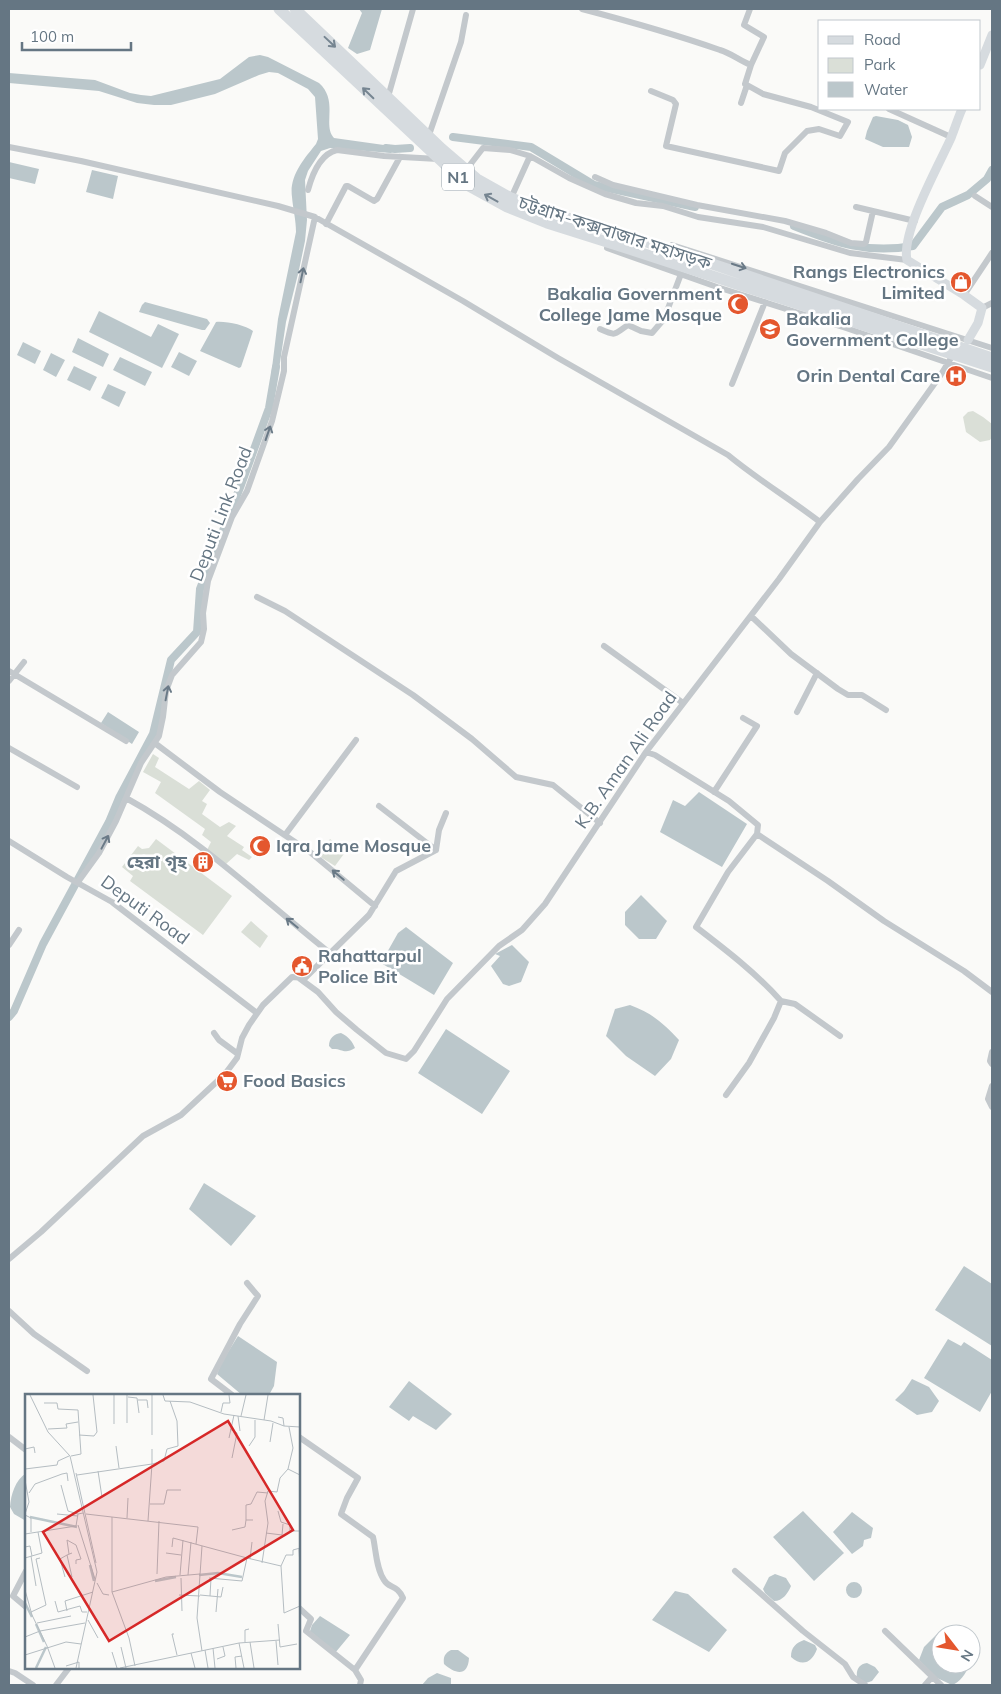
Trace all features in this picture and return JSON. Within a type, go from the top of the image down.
[{"type":"highway","name":"চট্টগ্রাম-কক্সবাজার মহাসড়ক","points":[[279,9],[467,185],[507,207],[547,224],[571,227],[642,242],[992,358]]},
{"type":"highway","name":"চট্টগ্রাম-কক্সবাজার মহাসড়ক","points":[[295,9],[466,170],[477,179],[511,198],[571,227],[992,367]]},
{"type":"street","points":[[388,97],[413,9]]},
{"type":"street","points":[[582,9],[632,22],[723,51],[751,64]]},
{"type":"street","points":[[741,103],[751,64],[764,37],[744,24],[750,9]]},
{"type":"street","points":[[429,136],[461,42],[466,15]]},
{"type":"street","points":[[981,62],[992,35]]},
{"type":"street","points":[[747,85],[763,94],[818,110]]},
{"type":"street","points":[[651,92],[673,100],[676,104],[666,146],[779,171],[785,153],[807,131],[819,129],[840,136],[848,122],[818,110]]},
{"type":"street","points":[[891,110],[951,137]]},
{"type":"street","points":[[906,257],[906,244],[914,221],[962,110]]},
{"type":"street","points":[[9,147],[81,161],[278,206],[311,216],[463,301],[558,358],[728,454],[752,475],[794,502],[820,522]]},
{"type":"street","points":[[466,170],[482,148],[510,150],[530,156],[569,178],[605,194],[636,203],[663,206],[698,217],[762,227],[850,253],[906,257],[982,308]]},
{"type":"street","points":[[308,190],[313,172],[332,151],[438,159]]},
{"type":"street","points":[[511,198],[530,156]]},
{"type":"street","points":[[326,224],[346,186],[374,201],[377,199],[400,157]]},
{"type":"street","points":[[595,177],[613,185],[697,205],[785,221],[826,233],[851,243],[864,244],[866,242],[873,211]]},
{"type":"street","points":[[975,196],[992,207]]},
{"type":"street","points":[[856,207],[914,221]]},
{"type":"street","name":"Deputi Link Road","points":[[78,882],[99,853],[116,821],[141,763],[159,736],[166,691],[172,675],[201,642],[208,581],[232,517],[247,491],[277,404],[311,216]]},
{"type":"street","points":[[571,227],[579,238],[718,287],[949,360],[992,378]]},
{"type":"street","points":[[642,242],[654,239],[966,342],[992,348]]},
{"type":"street","points":[[964,295],[992,254]]},
{"type":"street","points":[[600,330],[613,334],[618,333],[628,325],[641,331],[652,333],[664,319],[681,274]]},
{"type":"street","points":[[732,384],[765,302]]},
{"type":"street","points":[[966,342],[978,322],[982,308],[992,303]]},
{"type":"street","name":"K.B. Aman Ali Road","points":[[299,978],[318,992],[343,1018],[386,1053],[406,1059],[414,1051],[447,999],[500,946],[522,930],[545,904],[646,752],[779,579],[820,522],[889,447],[940,376],[949,360]]},
{"type":"street","points":[[257,597],[285,611],[413,695],[472,739],[516,777],[553,785],[600,823]]},
{"type":"street","points":[[751,616],[791,654],[848,695],[862,696],[886,710]]},
{"type":"street","points":[[604,646],[683,703]]},
{"type":"street","points":[[9,681],[11,672],[24,662]]},
{"type":"street","points":[[11,672],[126,741]]},
{"type":"street","points":[[796,712],[817,673]]},
{"type":"street","points":[[714,792],[757,726],[743,718]]},
{"type":"street","points":[[285,835],[356,740]]},
{"type":"street","points":[[156,744],[220,792],[310,852],[375,906]]},
{"type":"street","points":[[9,748],[77,787]]},
{"type":"street","points":[[646,752],[655,755],[729,801],[758,825],[757,834],[728,872],[696,927],[745,965],[782,1001],[795,1004],[840,1036]]},
{"type":"street","points":[[126,798],[162,819],[230,870],[330,953]]},
{"type":"street","points":[[379,806],[436,850]]},
{"type":"street","points":[[436,850],[439,830],[446,813]]},
{"type":"street","points":[[757,834],[884,921],[964,971],[992,992]]},
{"type":"street","name":"Deputi Road","points":[[9,841],[112,902],[257,1013]]},
{"type":"street","points":[[9,1259],[41,1232],[143,1136],[171,1121],[200,1098],[225,1074],[238,1054],[242,1038],[257,1013],[283,984],[292,977],[305,978],[369,915],[396,871],[436,850]]},
{"type":"street","points":[[9,945],[19,930]]},
{"type":"street","points":[[726,1095],[749,1063],[782,1001]]},
{"type":"street","points":[[214,1033],[219,1040],[238,1054]]},
{"type":"street","points":[[992,1052],[990,1061],[992,1064]]},
{"type":"street","points":[[992,1086],[988,1099],[992,1107]]},
{"type":"street","points":[[231,1394],[212,1378],[240,1324],[258,1296],[247,1283]]},
{"type":"street","points":[[9,1311],[34,1334],[87,1370]]},
{"type":"street","points":[[9,1437],[25,1449]]},
{"type":"street","points":[[300,1438],[358,1478],[341,1514],[373,1537],[381,1574],[385,1582],[400,1591],[403,1598],[355,1670]]},
{"type":"street","points":[[735,1571],[803,1631],[845,1664],[853,1677],[865,1685]]},
{"type":"street","points":[[25,1573],[13,1596],[25,1605]]},
{"type":"street","points":[[300,1609],[311,1619],[306,1631],[355,1670],[361,1680],[360,1685]]},
{"type":"street","points":[[885,1631],[941,1685]]},
{"type":"street","points":[[56,1685],[68,1669]]},
{"type":"street","points":[[9,1671],[21,1676],[33,1685]]},
{"type":"street","points":[[925,1685],[932,1677]]},
{"type":"green space","points":[[973,411],[992,424],[992,437],[990,440],[980,442],[966,432],[963,417],[968,412]]},
{"type":"green space","points":[[153,754],[159,758],[155,767],[189,789],[199,781],[210,790],[202,801],[207,804],[202,814],[220,827],[229,822],[236,826],[227,836],[244,847],[242,850],[252,857],[249,860],[237,854],[226,864],[207,850],[211,842],[202,835],[205,829],[155,793],[161,782],[143,772]]},
{"type":"green space","points":[[156,839],[232,896],[203,935],[130,881],[133,876],[122,867],[138,846],[142,849],[149,848]]},
{"type":"green space","points":[[330,839],[346,851],[335,866],[319,856]]},
{"type":"green space","points":[[251,921],[268,936],[260,948],[241,932]]},
{"type":"water","points":[[359,9],[382,9],[370,50],[357,54],[348,48],[362,13]]},
{"type":"water","points":[[260,55],[268,57],[319,83],[328,97],[329,126],[334,138],[391,146],[395,149],[391,153],[330,148],[321,151],[308,171],[305,180],[307,220],[305,241],[286,322],[278,376],[274,377],[271,376],[278,319],[296,232],[292,197],[293,182],[298,168],[318,139],[315,97],[308,89],[278,73],[269,72],[215,94],[171,105],[154,105],[137,103],[99,91],[9,83],[9,73],[95,80],[130,93],[151,96],[220,79],[249,57]]},
{"type":"water","points":[[873,117],[898,120],[908,125],[912,137],[909,147],[883,147],[865,139]]},
{"type":"water","points":[[9,162],[39,169],[35,184],[9,178]]},
{"type":"water","points":[[92,170],[118,176],[113,199],[86,192]]},
{"type":"water","points":[[145,302],[207,319],[210,323],[205,330],[202,330],[139,312]]},
{"type":"water","points":[[99,311],[151,337],[158,324],[179,334],[162,368],[89,332]]},
{"type":"water","points":[[216,322],[235,324],[253,331],[241,367],[239,368],[200,351]]},
{"type":"water","points":[[78,338],[109,354],[103,367],[72,352]]},
{"type":"water","points":[[23,342],[41,351],[35,364],[17,355]]},
{"type":"water","points":[[179,352],[197,361],[189,376],[171,367]]},
{"type":"water","points":[[51,353],[65,360],[56,377],[43,370]]},
{"type":"water","points":[[120,357],[152,372],[145,386],[113,370]]},
{"type":"water","points":[[74,366],[97,377],[90,391],[67,380]]},
{"type":"water","points":[[108,384],[126,392],[119,407],[101,398]]},
{"type":"water","points":[[108,712],[139,732],[132,744],[101,723]]},
{"type":"water","points":[[699,792],[747,824],[722,867],[660,832],[673,800],[685,806]]},
{"type":"water","points":[[641,895],[667,921],[656,939],[639,939],[625,925],[625,912]]},
{"type":"water","points":[[406,927],[453,963],[434,995],[381,963],[398,933]]},
{"type":"water","points":[[512,945],[529,962],[521,982],[509,986],[503,984],[491,966],[500,956],[495,954]]},
{"type":"water","points":[[630,1005],[645,1011],[657,1019],[679,1040],[671,1059],[655,1076],[626,1056],[606,1036],[615,1009]]},
{"type":"water","points":[[446,1029],[510,1071],[482,1114],[418,1073]]},
{"type":"water","points":[[341,1033],[350,1039],[355,1048],[346,1051],[332,1049],[329,1046],[332,1037]]},
{"type":"water","points":[[204,1183],[256,1216],[231,1246],[189,1209]]},
{"type":"water","points":[[964,1266],[992,1284],[992,1346],[935,1310]]},
{"type":"water","points":[[238,1336],[277,1362],[274,1386],[270,1394],[241,1394],[217,1374],[223,1360]]},
{"type":"water","points":[[948,1339],[961,1346],[964,1342],[992,1360],[992,1391],[980,1412],[924,1378]]},
{"type":"water","points":[[912,1379],[929,1387],[939,1401],[932,1412],[917,1415],[895,1400]]},
{"type":"water","points":[[409,1381],[452,1414],[436,1430],[413,1416],[409,1421],[389,1407]]},
{"type":"water","points":[[25,1474],[25,1520],[14,1514],[10,1507],[14,1488]]},
{"type":"water","points":[[803,1511],[844,1553],[814,1581],[773,1537]]},
{"type":"water","points":[[852,1512],[873,1528],[871,1538],[864,1540],[863,1546],[852,1554],[833,1532]]},
{"type":"water","points":[[775,1574],[786,1578],[791,1586],[787,1594],[777,1601],[774,1601],[763,1589],[769,1577]]},
{"type":"water","points":[[854,1582],[860,1584],[862,1590],[860,1596],[854,1598],[848,1596],[846,1590],[848,1584]]},
{"type":"water","points":[[675,1591],[688,1594],[727,1630],[709,1652],[652,1620]]},
{"type":"water","points":[[320,1616],[350,1635],[335,1653],[310,1631],[312,1625]]},
{"type":"water","points":[[804,1640],[815,1645],[817,1649],[812,1658],[803,1663],[791,1657],[794,1646]]},
{"type":"water","points":[[931,1640],[931,1673],[919,1660],[924,1647]]},
{"type":"water","points":[[458,1650],[469,1658],[464,1671],[456,1672],[444,1664],[447,1652]]},
{"type":"water","points":[[867,1663],[875,1667],[879,1672],[872,1681],[866,1683],[857,1677],[857,1674],[860,1666]]},
{"type":"water","points":[[437,1673],[451,1678],[451,1685],[422,1685],[428,1678]]},
{"type":"water","points":[[932,1674],[964,1674],[958,1682],[952,1685]]},
{"type":"waterway","points":[[453,137],[531,147],[594,185],[695,207]]},
{"type":"waterway","points":[[386,148],[410,148]]},
{"type":"waterway","points":[[794,226],[838,242],[866,248],[881,249],[913,246],[942,207],[968,195],[987,179],[992,170]]},
{"type":"waterway","points":[[9,1017],[14,1011],[43,944],[109,822],[119,798],[153,734],[171,660],[197,632],[200,589],[269,408],[276,367]]},
{"type":"place","name":"Rangs Electronics Limited","points":[[961,282]]},
{"type":"place","name":"Bakalia Government College Jame Mosque","points":[[738,304]]},
{"type":"place","name":"Bakalia Government College","points":[[770,329]]},
{"type":"place","name":"Orin Dental Care","points":[[956,376]]},
{"type":"place","name":"Iqra Jame Mosque","points":[[260,846]]},
{"type":"place","name":"হেরা গৃহ","points":[[203,862]]},
{"type":"place","name":"Rahattarpul Police Bit","points":[[302,966]]},
{"type":"place","name":"Food Basics","points":[[227,1081]]}]
